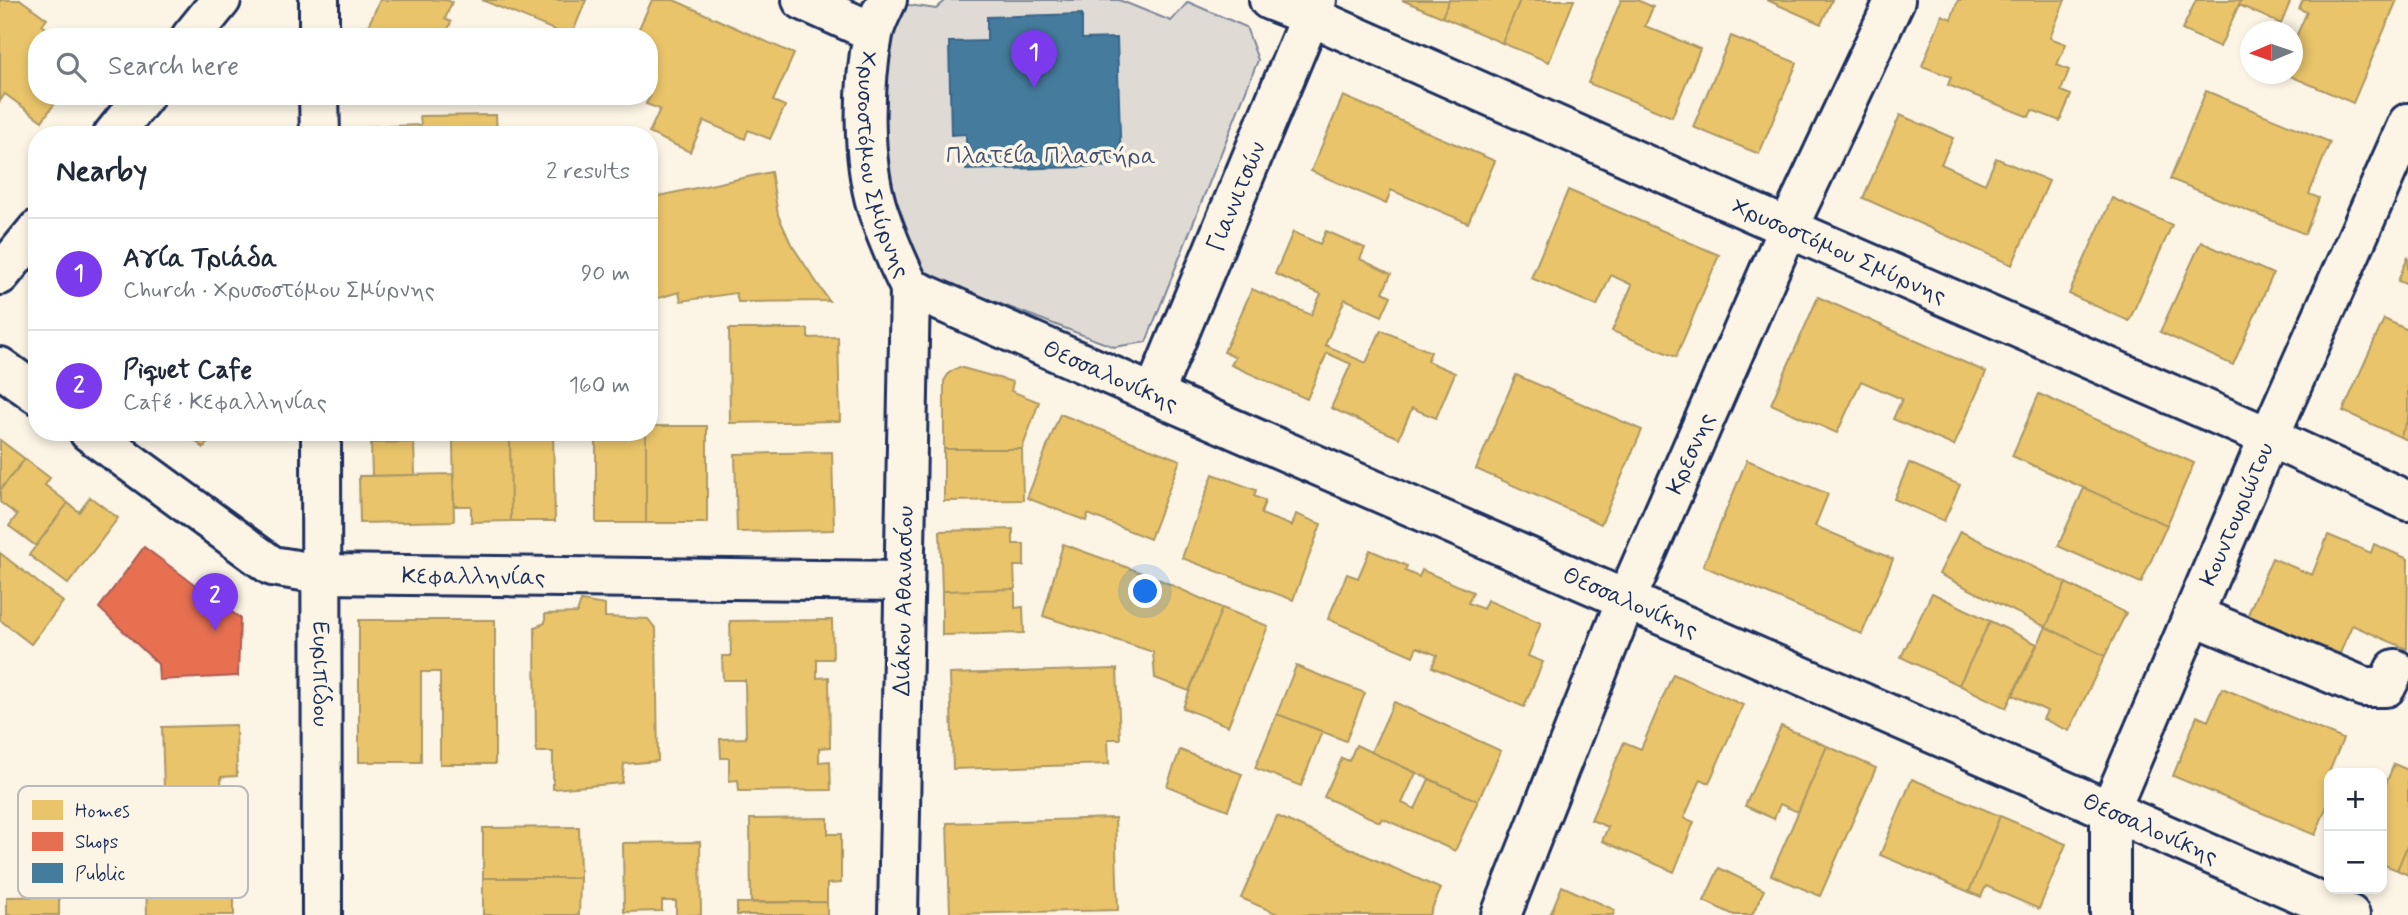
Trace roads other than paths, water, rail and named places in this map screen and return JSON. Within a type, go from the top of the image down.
[{"type":"street","points":[[198,28],[221,0]]},
{"type":"street","points":[[319,0],[319,28]]},
{"type":"street","points":[[802,0],[880,16]]},
{"type":"street","name":"Χρυσοστόμου Σμύρνης","points":[[1269,0],[1313,8],[1788,228],[2269,437],[2408,501]]},
{"type":"street","name":"Κρεσνης","points":[[1501,915],[1626,600],[1788,228],[1895,0]]},
{"type":"street","name":"Γιαννιτσών","points":[[1154,394],[1313,8]]},
{"type":"street","name":"Χρυσοστόμου Σμύρνης","points":[[880,16],[868,71],[866,112],[869,164],[877,205],[894,256],[910,288]]},
{"type":"street","points":[[120,126],[137,105]]},
{"type":"street","points":[[319,105],[320,126]]},
{"type":"street","name":"Κουντουριώτου","points":[[2110,915],[2110,810],[2269,437],[2408,123]]},
{"type":"street","points":[[0,275],[28,241]]},
{"type":"street","name":"Θεσσαλονίκης","points":[[910,288],[2350,915]]},
{"type":"street","name":"Διάκου Αθανασίου","points":[[898,915],[910,288]]},
{"type":"street","points":[[0,368],[28,388]]},
{"type":"street","name":"Κεφαλληνίας","points":[[101,441],[272,566],[321,574],[903,581]]},
{"type":"street","name":"Ευριπίδου","points":[[321,441],[322,915]]},
{"type":"street","points":[[2193,615],[2364,687],[2386,687],[2395,668]]},
{"type":"place","name":"Αγία Τριάδα","points":[[1034,88]]},
{"type":"place","name":"Piquet Cafe","points":[[215,631]]},
{"type":"park label","name":"Πλατεία Πλαστήρα","points":[[1051,155]]}]
